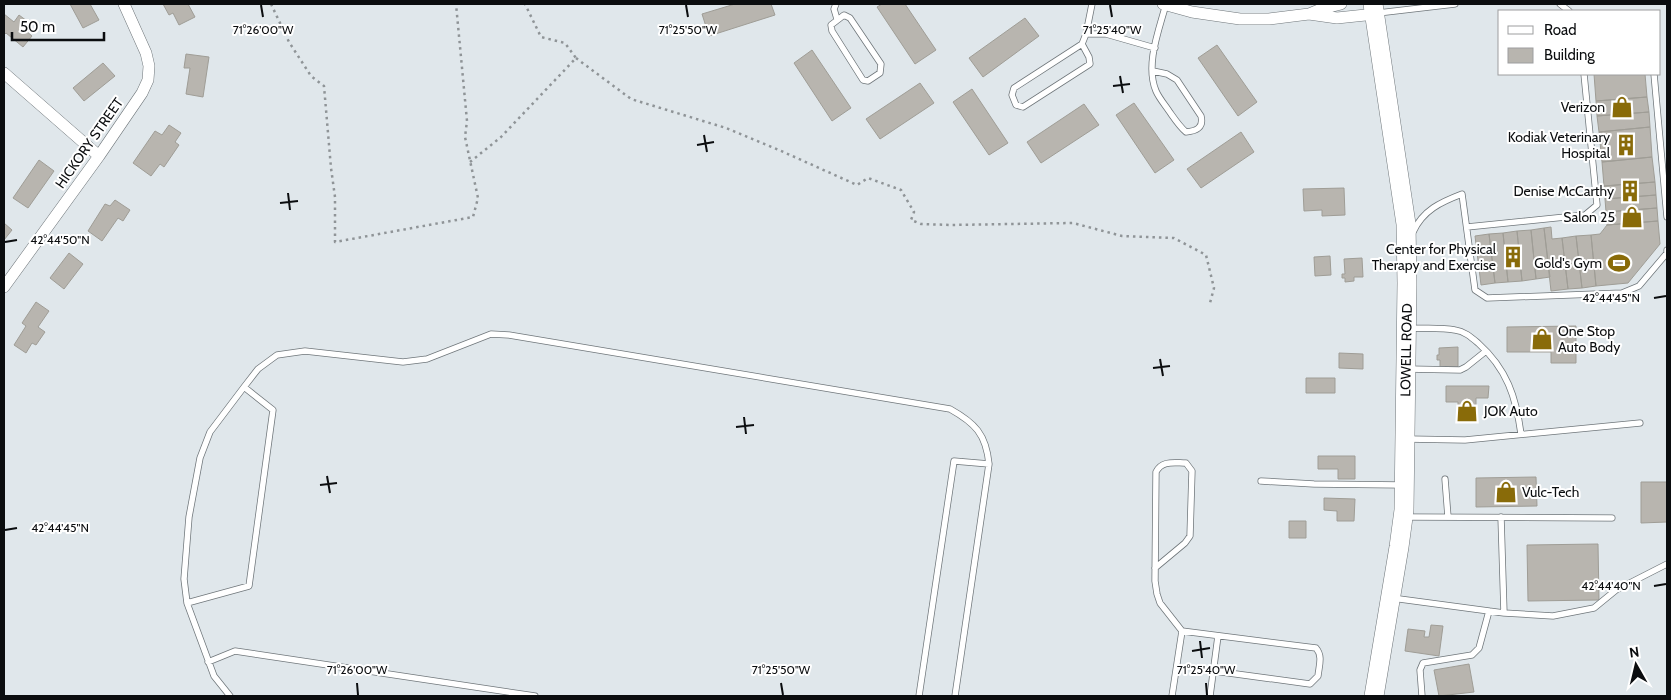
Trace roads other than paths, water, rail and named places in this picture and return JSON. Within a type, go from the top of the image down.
[{"type":"main road","name":"LOWELL ROAD","points":[[1372,694],[1391,598],[1403,517],[1407,245],[1402,191],[1374,9]]},
{"type":"street","name":"HICKORY STREET","points":[[4,287],[99,156],[142,93],[148,80],[149,66],[146,53],[124,4]]},
{"type":"street","points":[[1165,4],[1240,19],[1309,14],[1337,18],[1374,9]]},
{"type":"street","points":[[1309,14],[1320,8],[1341,4]]},
{"type":"street","points":[[4,74],[99,156]]},
{"type":"lane","points":[[836,4],[834,9],[837,19]]},
{"type":"lane","points":[[1082,44],[1089,57],[1090,64],[1023,107],[1016,105],[1012,95],[1014,88],[1082,44],[1092,4]]},
{"type":"lane","points":[[1153,71],[1167,74],[1177,80],[1203,121],[1194,132],[1186,132],[1180,127],[1157,94],[1153,71],[1155,48],[1165,4]]},
{"type":"lane","points":[[1374,9],[1455,4]]},
{"type":"lane","points":[[844,15],[850,18],[881,64],[880,73],[868,81],[863,80],[832,31],[831,25],[837,19],[844,15]]},
{"type":"lane","points":[[1086,34],[1106,34],[1155,48]]},
{"type":"lane","points":[[1467,228],[1585,216],[1596,205],[1584,75]]},
{"type":"lane","points":[[1654,75],[1667,217]]},
{"type":"lane","points":[[1407,245],[1418,221],[1427,212],[1443,201],[1462,194],[1475,290],[1488,298],[1622,293],[1639,286],[1667,253],[1667,250]]},
{"type":"lane","points":[[1406,328],[1455,330],[1468,334],[1495,360],[1510,386],[1518,409],[1521,434]]},
{"type":"lane","points":[[230,696],[214,676],[208,662],[187,603],[184,579],[188,526],[200,458],[210,432],[258,369],[277,354],[305,351],[403,362],[427,359],[491,334],[509,335],[950,409],[965,418],[977,428],[987,446],[989,464],[955,696]]},
{"type":"lane","points":[[1405,369],[1460,370],[1486,351]]},
{"type":"lane","points":[[187,603],[249,586],[273,410],[244,387]]},
{"type":"lane","points":[[1405,439],[1465,440],[1640,423]]},
{"type":"lane","points":[[919,696],[954,461],[989,464]]},
{"type":"lane","points":[[1155,568],[1186,543],[1190,536],[1192,471],[1186,463],[1164,463],[1159,466],[1156,472],[1155,568],[1156,594],[1160,603],[1182,631],[1316,648],[1320,652],[1321,657],[1318,676],[1310,684],[1214,671]]},
{"type":"lane","points":[[1444,479],[1448,517]]},
{"type":"lane","points":[[1261,481],[1314,484],[1404,485]]},
{"type":"lane","points":[[1403,517],[1612,518]]},
{"type":"lane","points":[[1500,518],[1504,613]]},
{"type":"lane","points":[[1391,598],[1504,613],[1554,616],[1594,608],[1616,590],[1667,564]]},
{"type":"lane","points":[[1422,696],[1420,670],[1423,663],[1472,655],[1479,648],[1489,611]]},
{"type":"lane","points":[[1172,696],[1182,631]]},
{"type":"lane","points":[[1210,696],[1218,636]]},
{"type":"lane","points":[[208,662],[235,651],[535,696]]},
{"type":"place","name":"Verizon","points":[[1622,107]]},
{"type":"place","name":"Kodiak Veterinary Hospital","points":[[1626,145]]},
{"type":"place","name":"Denise McCarthy","points":[[1630,191]]},
{"type":"place","name":"Salon 25","points":[[1632,217]]},
{"type":"place","name":"Center for Physical Therapy and Exercise","points":[[1513,257]]},
{"type":"place","name":"Gold's Gym","points":[[1619,263]]},
{"type":"place","name":"One Stop Auto Body","points":[[1542,339]]},
{"type":"place","name":"JOK Auto","points":[[1467,411]]},
{"type":"place","name":"Vulc-Tech","points":[[1506,492]]}]
